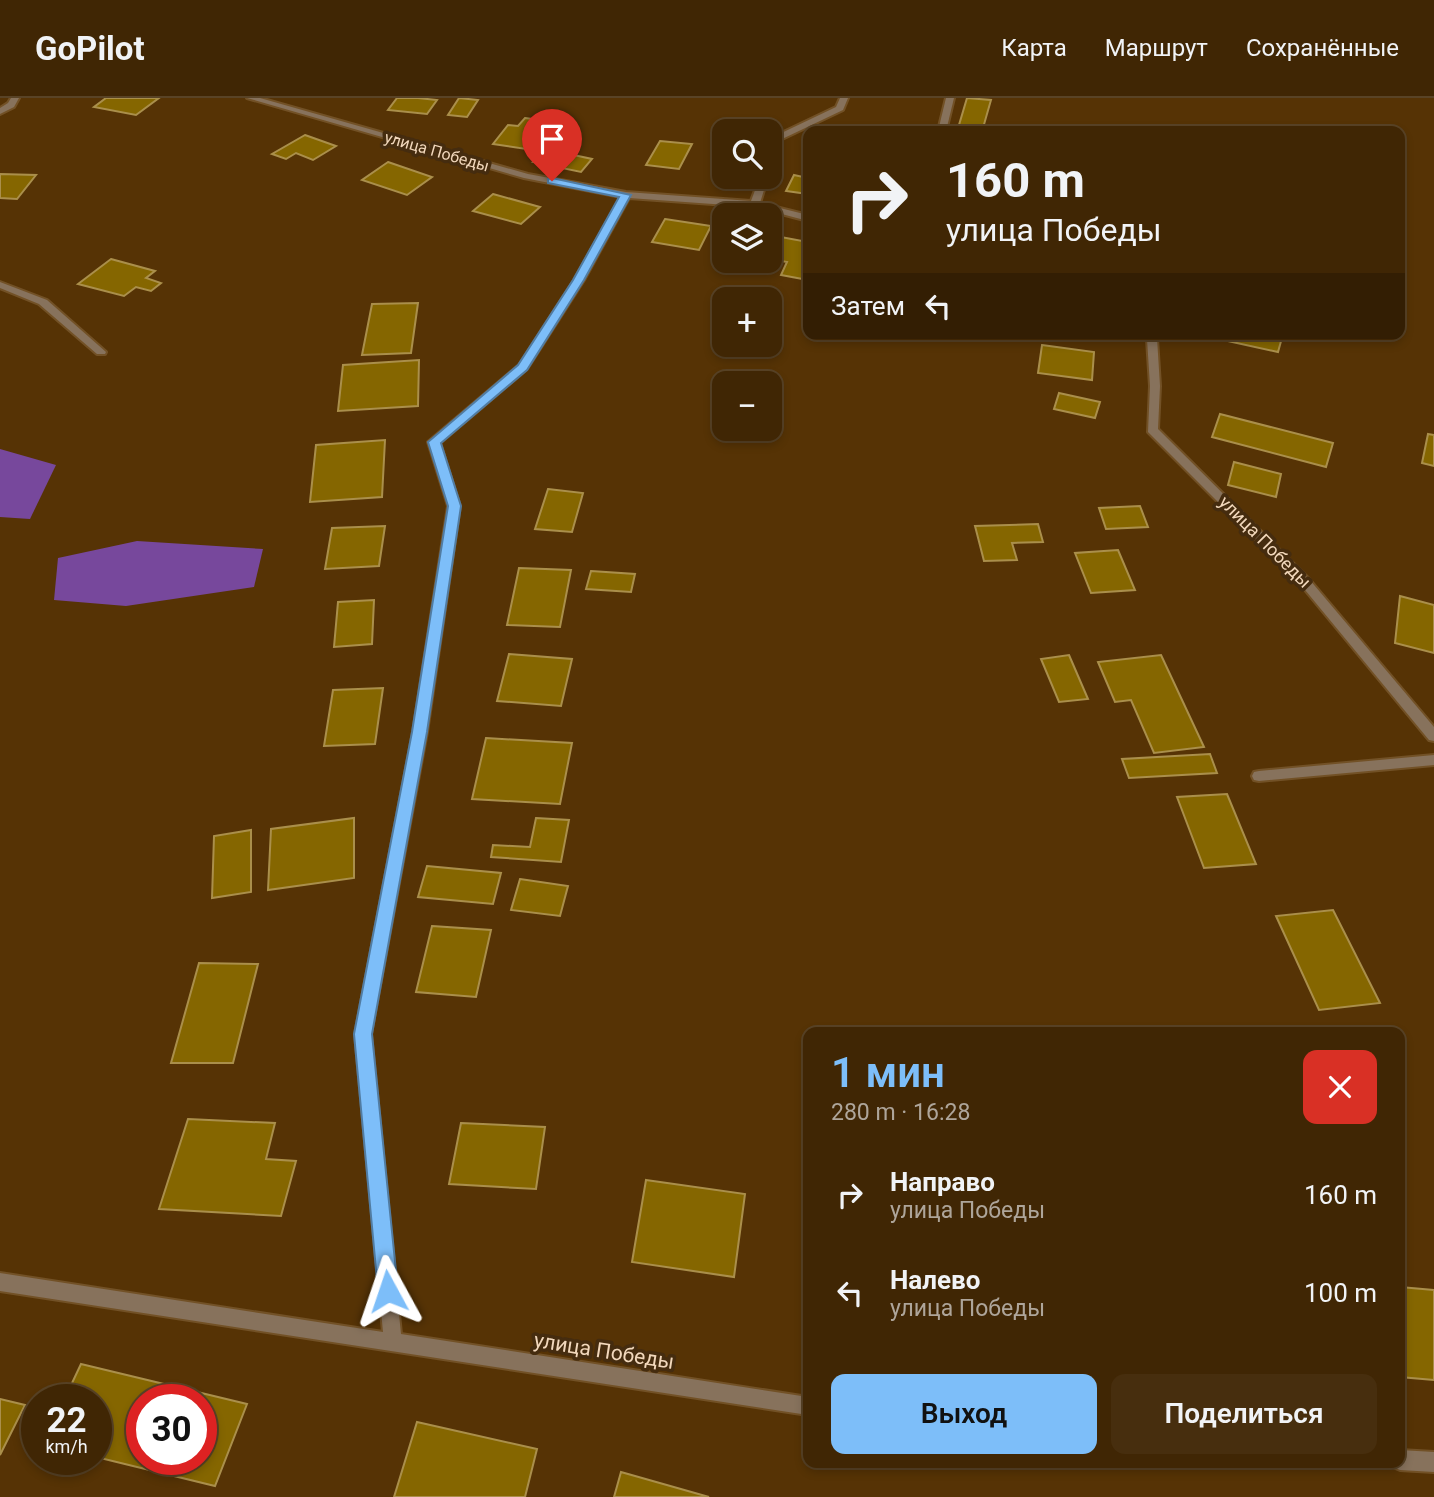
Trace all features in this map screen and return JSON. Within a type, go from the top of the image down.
[{"type":"street","points":[[0,111],[15,98]]},
{"type":"street","name":"улица Победы","points":[[251,98],[527,177],[626,195],[741,203]]},
{"type":"street","points":[[782,136],[840,108],[844,98]]},
{"type":"street","points":[[943,126],[950,98]]},
{"type":"street","points":[[393,1342],[363,1034],[420,732],[454,506],[434,442],[523,367],[579,280],[626,195]]},
{"type":"street","name":"улица Победы","points":[[782,211],[803,217]]},
{"type":"street","points":[[0,285],[43,302],[101,352]]},
{"type":"street","name":"улица Победы","points":[[1150,340],[1155,386],[1152,430],[1305,582],[1434,736]]},
{"type":"street","points":[[1259,776],[1434,760]]},
{"type":"street","name":"улица Победы","points":[[0,1282],[803,1405]]},
{"type":"street","points":[[1405,1460],[1434,1462]]},
{"type":"shaded area","points":[[0,449],[56,465],[30,519],[0,517]]},
{"type":"shaded area","points":[[137,541],[263,549],[254,587],[126,606],[54,600],[58,558]]},
{"type":"building","points":[[106,98],[159,98],[136,115],[94,107]]},
{"type":"building","points":[[397,98],[437,100],[427,114],[388,110]]},
{"type":"building","points":[[459,98],[478,100],[467,117],[448,115]]},
{"type":"building","points":[[967,98],[991,100],[984,126],[959,125]]},
{"type":"building","points":[[525,118],[547,121],[526,149],[493,144],[508,125],[518,126]]},
{"type":"building","points":[[305,135],[336,146],[313,160],[296,153],[286,159],[272,154]]},
{"type":"building","points":[[660,141],[692,144],[679,169],[646,165]]},
{"type":"building","points":[[551,144],[569,148],[564,153],[592,159],[581,172],[533,162]]},
{"type":"building","points":[[388,162],[432,177],[407,195],[362,180]]},
{"type":"building","points":[[0,174],[36,175],[17,199],[0,198]]},
{"type":"building","points":[[794,175],[803,177],[803,193],[786,191]]},
{"type":"building","points":[[493,194],[540,207],[521,224],[473,211]]},
{"type":"building","points":[[665,219],[711,226],[699,250],[652,242]]},
{"type":"building","points":[[782,237],[803,241],[803,279],[781,275],[787,262],[782,261]]},
{"type":"building","points":[[111,259],[155,271],[146,278],[161,283],[151,291],[136,287],[124,296],[78,284]]},
{"type":"building","points":[[418,303],[411,353],[362,355],[372,304]]},
{"type":"building","points":[[1223,340],[1281,340],[1278,352]]},
{"type":"building","points":[[1042,345],[1094,352],[1092,380],[1038,373]]},
{"type":"building","points":[[419,360],[418,406],[338,411],[343,365]]},
{"type":"building","points":[[1059,393],[1100,402],[1095,418],[1054,409]]},
{"type":"building","points":[[1220,414],[1333,443],[1326,467],[1212,437]]},
{"type":"building","points":[[1428,434],[1434,435],[1434,466],[1422,463]]},
{"type":"building","points":[[385,440],[382,497],[310,502],[316,445]]},
{"type":"building","points":[[1234,462],[1281,474],[1276,497],[1228,485]]},
{"type":"building","points":[[548,489],[583,493],[572,532],[535,529]]},
{"type":"building","points":[[1140,506],[1148,527],[1106,529],[1099,508]]},
{"type":"building","points":[[1038,524],[1043,542],[1012,543],[1017,560],[984,561],[975,526]]},
{"type":"building","points":[[385,526],[379,566],[325,569],[332,528]]},
{"type":"building","points":[[1118,550],[1135,590],[1091,593],[1075,553]]},
{"type":"building","points":[[519,568],[571,570],[560,627],[507,625]]},
{"type":"building","points":[[591,571],[635,574],[631,592],[586,589]]},
{"type":"building","points":[[1400,596],[1434,605],[1434,653],[1395,643]]},
{"type":"building","points":[[374,600],[372,644],[334,647],[338,602]]},
{"type":"building","points":[[509,654],[572,659],[561,706],[497,701]]},
{"type":"building","points":[[1069,655],[1088,699],[1059,702],[1041,659]]},
{"type":"building","points":[[1161,655],[1204,747],[1154,753],[1131,700],[1115,702],[1098,662]]},
{"type":"building","points":[[383,688],[375,744],[324,746],[333,690]]},
{"type":"building","points":[[486,738],[572,743],[560,804],[472,799]]},
{"type":"building","points":[[1210,754],[1217,773],[1129,778],[1122,759]]},
{"type":"building","points":[[1227,794],[1256,864],[1204,868],[1177,797]]},
{"type":"building","points":[[354,818],[354,878],[268,890],[271,829]]},
{"type":"building","points":[[536,818],[569,820],[561,862],[491,857],[493,845],[530,847]]},
{"type":"building","points":[[251,830],[251,892],[212,898],[214,836]]},
{"type":"building","points":[[427,866],[501,873],[493,904],[418,897]]},
{"type":"building","points":[[520,879],[568,886],[560,916],[511,910]]},
{"type":"building","points":[[1333,910],[1380,1003],[1319,1010],[1276,916]]},
{"type":"building","points":[[432,926],[491,930],[476,997],[416,992]]},
{"type":"building","points":[[199,963],[258,964],[233,1063],[171,1063]]},
{"type":"building","points":[[188,1119],[275,1123],[266,1159],[296,1161],[281,1216],[159,1209]]},
{"type":"building","points":[[461,1123],[545,1127],[536,1189],[449,1184]]},
{"type":"building","points":[[646,1180],[745,1194],[734,1277],[632,1262]]},
{"type":"building","points":[[1405,1287],[1434,1290],[1434,1380],[1405,1377]]},
{"type":"building","points":[[81,1364],[164,1384],[126,1384],[126,1464],[112,1461],[112,1384],[72,1384]]},
{"type":"building","points":[[217,1397],[247,1404],[215,1486],[170,1475],[217,1475]]},
{"type":"building","points":[[0,1399],[21,1404],[21,1413],[0,1455]]},
{"type":"building","points":[[417,1422],[537,1449],[525,1497],[394,1497]]},
{"type":"building","points":[[621,1472],[709,1497],[614,1497]]},
{"type":"route","points":[[388,1291],[363,1034],[420,732],[454,506],[434,442],[523,367],[579,280],[626,195],[552,181]]}]
